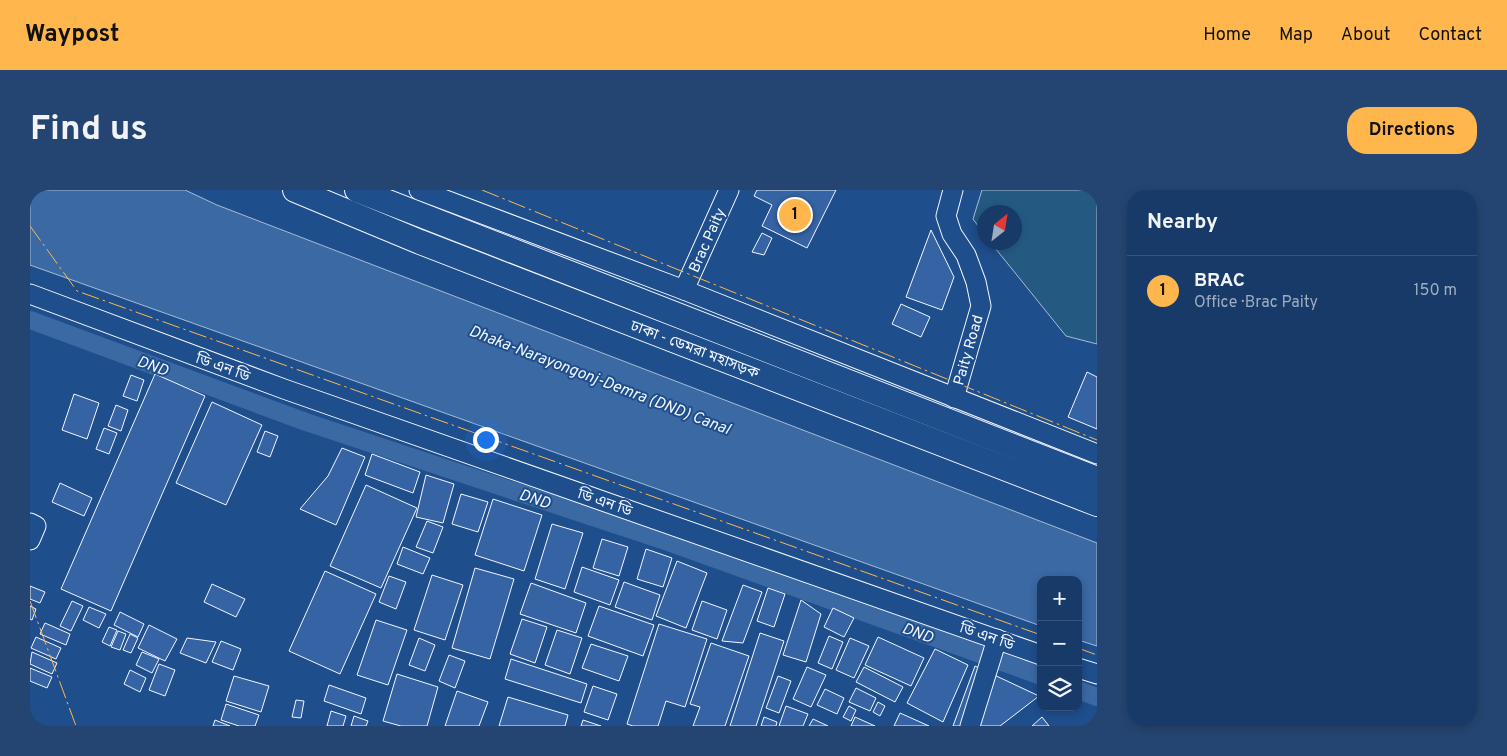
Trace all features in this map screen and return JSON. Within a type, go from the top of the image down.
[{"type":"main road","name":"ঢাকা - ডেমরা মহাসড়ক","points":[[295,190],[466,260],[1097,504]]},
{"type":"main road","name":"ঢাকা - ডেমরা মহাসড়ক","points":[[357,190],[1097,479]]},
{"type":"street","points":[[419,190],[684,290],[1097,454]]},
{"type":"street","name":"Brac Paity","points":[[684,290],[729,190]]},
{"type":"street","name":"Paity Road","points":[[953,190],[946,216],[952,234],[966,255],[976,282],[981,306],[954,398]]},
{"type":"street","name":"ডি এন ডি","points":[[30,294],[284,389],[1037,654]]},
{"type":"street","points":[[30,524],[36,526],[30,540]]},
{"type":"street","points":[[970,726],[997,639]]},
{"type":"street","points":[[1082,669],[1097,674]]},
{"type":"shaded area","points":[[982,190],[1097,190],[1097,344],[1066,336],[997,250],[1022,250],[1022,205],[977,205]]},
{"type":"shaded area","points":[[977,206],[977,224],[973,219]]},
{"type":"water","name":"Dhaka-Narayongonj-Demra (DND) Canal","points":[[30,190],[185,190],[217,205],[1097,543],[1097,646],[1082,641],[1082,576],[1037,576],[1037,625],[30,265]]},
{"type":"building","points":[[757,190],[836,190],[807,248],[762,226],[772,205],[754,196]]},
{"type":"building","points":[[931,230],[954,277],[942,310],[906,297]]},
{"type":"building","points":[[762,233],[772,238],[764,255],[752,252]]},
{"type":"building","points":[[901,304],[930,317],[921,337],[892,324]]},
{"type":"building","points":[[1087,372],[1097,377],[1097,429],[1068,417]]},
{"type":"building","points":[[155,374],[205,396],[111,611],[61,589]]},
{"type":"building","points":[[131,375],[144,380],[137,401],[123,396]]},
{"type":"building","points":[[74,394],[99,403],[87,439],[62,430]]},
{"type":"building","points":[[212,402],[262,425],[226,505],[176,483]]},
{"type":"building","points":[[116,405],[128,410],[121,431],[108,426]]},
{"type":"building","points":[[104,428],[117,433],[109,454],[96,449]]},
{"type":"building","points":[[265,431],[278,436],[270,457],[257,452]]},
{"type":"building","points":[[342,448],[365,457],[336,525],[300,509],[328,476]]},
{"type":"building","points":[[372,454],[420,472],[413,493],[365,475]]},
{"type":"building","points":[[426,475],[454,484],[443,523],[416,517]]},
{"type":"building","points":[[60,483],[92,498],[84,516],[52,502]]},
{"type":"building","points":[[366,485],[417,508],[381,588],[330,566]]},
{"type":"building","points":[[461,494],[488,502],[478,532],[452,524]]},
{"type":"building","points":[[493,499],[542,515],[524,571],[475,555]]},
{"type":"building","points":[[427,521],[443,527],[433,553],[416,547]]},
{"type":"building","points":[[552,524],[583,533],[565,589],[535,579]]},
{"type":"building","points":[[602,539],[628,547],[619,576],[593,568]]},
{"type":"building","points":[[403,547],[430,558],[423,574],[397,564]]},
{"type":"building","points":[[646,549],[672,558],[663,587],[637,579]]},
{"type":"building","points":[[677,561],[707,573],[686,628],[656,616]]},
{"type":"building","points":[[582,567],[619,580],[610,605],[574,592]]},
{"type":"building","points":[[475,568],[514,579],[490,659],[452,648]]},
{"type":"building","points":[[325,571],[376,594],[340,674],[289,651]]},
{"type":"building","points":[[432,575],[463,585],[445,640],[414,630]]},
{"type":"building","points":[[389,576],[406,582],[396,609],[379,602]]},
{"type":"building","points":[[624,582],[660,595],[652,620],[615,607]]},
{"type":"building","points":[[531,583],[586,603],[576,633],[520,614]]},
{"type":"building","points":[[212,584],[245,599],[236,617],[204,602]]},
{"type":"building","points":[[743,585],[762,592],[743,643],[722,641]]},
{"type":"building","points":[[30,586],[45,592],[40,603],[30,599]]},
{"type":"building","points":[[768,588],[785,594],[774,627],[757,621]]},
{"type":"building","points":[[801,600],[821,614],[806,662],[783,655]]},
{"type":"building","points":[[72,601],[83,606],[71,631],[60,626]]},
{"type":"building","points":[[702,601],[727,610],[717,639],[692,630]]},
{"type":"building","points":[[30,606],[36,609],[32,620],[30,619]]},
{"type":"building","points":[[599,606],[654,625],[643,656],[588,636]]},
{"type":"building","points":[[89,607],[106,614],[99,628],[83,620]]},
{"type":"building","points":[[833,608],[854,618],[844,637],[824,627]]},
{"type":"building","points":[[120,612],[144,624],[138,637],[114,625]]},
{"type":"building","points":[[522,619],[547,627],[535,663],[510,654]]},
{"type":"building","points":[[376,620],[407,630],[388,685],[357,675]]},
{"type":"building","points":[[45,623],[70,634],[66,645],[40,634]]},
{"type":"building","points":[[659,624],[707,639],[685,707],[666,701],[658,726],[633,726],[627,724]]},
{"type":"building","points":[[149,625],[177,639],[165,661],[138,648]]},
{"type":"building","points":[[109,627],[117,630],[110,646],[102,642]]},
{"type":"building","points":[[557,630],[582,638],[570,674],[545,665]]},
{"type":"building","points":[[118,631],[126,634],[120,650],[111,647]]},
{"type":"building","points":[[760,633],[784,641],[756,726],[730,726]]},
{"type":"building","points":[[130,634],[138,638],[131,653],[123,650]]},
{"type":"building","points":[[829,636],[843,642],[832,669],[818,663]]},
{"type":"building","points":[[36,637],[61,648],[56,659],[31,648]]},
{"type":"building","points":[[878,637],[924,658],[911,686],[865,665]]},
{"type":"building","points":[[187,638],[216,642],[206,663],[180,653]]},
{"type":"building","points":[[419,638],[435,645],[425,671],[409,665]]},
{"type":"building","points":[[850,638],[869,646],[854,678],[836,670]]},
{"type":"building","points":[[221,641],[241,649],[233,670],[212,662]]},
{"type":"building","points":[[711,643],[749,656],[725,726],[693,726],[700,707],[690,704]]},
{"type":"building","points":[[591,644],[628,656],[619,681],[582,668]]},
{"type":"building","points":[[935,649],[968,665],[943,722],[907,703]]},
{"type":"building","points":[[32,652],[57,663],[52,674],[30,664]]},
{"type":"building","points":[[142,652],[159,659],[152,673],[136,665]]},
{"type":"building","points":[[449,655],[465,661],[455,688],[439,681]]},
{"type":"building","points":[[511,659],[587,684],[581,703],[505,679]]},
{"type":"building","points":[[159,664],[175,670],[165,696],[149,690]]},
{"type":"building","points":[[975,666],[1037,695],[1037,698],[1000,726],[953,726]]},
{"type":"building","points":[[807,667],[826,675],[811,707],[793,699]]},
{"type":"building","points":[[864,667],[903,687],[895,702],[856,682]]},
{"type":"building","points":[[30,668],[52,677],[47,688],[30,681]]},
{"type":"building","points":[[130,670],[146,678],[140,692],[124,684]]},
{"type":"building","points":[[397,674],[438,687],[427,726],[401,726],[383,721]]},
{"type":"building","points":[[234,676],[269,686],[261,712],[226,701]]},
{"type":"building","points":[[778,676],[791,681],[779,713],[766,708]]},
{"type":"building","points":[[329,685],[366,698],[361,714],[324,701]]},
{"type":"building","points":[[593,686],[617,694],[608,720],[584,712]]},
{"type":"building","points":[[856,688],[876,698],[870,711],[849,702]]},
{"type":"building","points":[[825,689],[844,698],[837,714],[817,705]]},
{"type":"building","points":[[457,691],[488,702],[479,726],[445,726]]},
{"type":"building","points":[[508,697],[568,715],[565,726],[499,726]]},
{"type":"building","points":[[296,700],[304,701],[301,718],[292,717]]},
{"type":"building","points":[[878,702],[885,706],[880,716],[873,712]]},
{"type":"building","points":[[226,704],[259,715],[255,726],[239,726],[221,720]]},
{"type":"building","points":[[786,706],[808,714],[803,726],[779,726]]},
{"type":"building","points":[[849,706],[856,710],[851,721],[843,717]]},
{"type":"building","points":[[331,711],[346,716],[343,726],[327,726]]},
{"type":"building","points":[[900,713],[929,726],[894,726]]},
{"type":"building","points":[[354,716],[368,721],[366,726],[351,726]]},
{"type":"building","points":[[764,717],[777,722],[776,726],[761,726]]},
{"type":"building","points":[[855,717],[875,726],[851,726]]},
{"type":"building","points":[[1042,717],[1049,726],[1032,726]]},
{"type":"building","points":[[813,719],[828,726],[809,726]]},
{"type":"building","points":[[215,720],[230,726],[213,726]]},
{"type":"building","points":[[583,720],[601,726],[581,726]]},
{"type":"waterway","name":"DND","points":[[30,320],[306,422],[671,543],[1037,675]]},
{"type":"waterway","name":"DND","points":[[1082,691],[1097,697]]},
{"type":"power","points":[[482,190],[1097,440]]},
{"type":"power","points":[[30,226],[77,291],[1037,634]]},
{"type":"power","points":[[30,601],[76,726]]},
{"type":"power","points":[[1082,649],[1097,655]]},
{"type":"place","name":"BRAC","points":[[795,215]]}]
